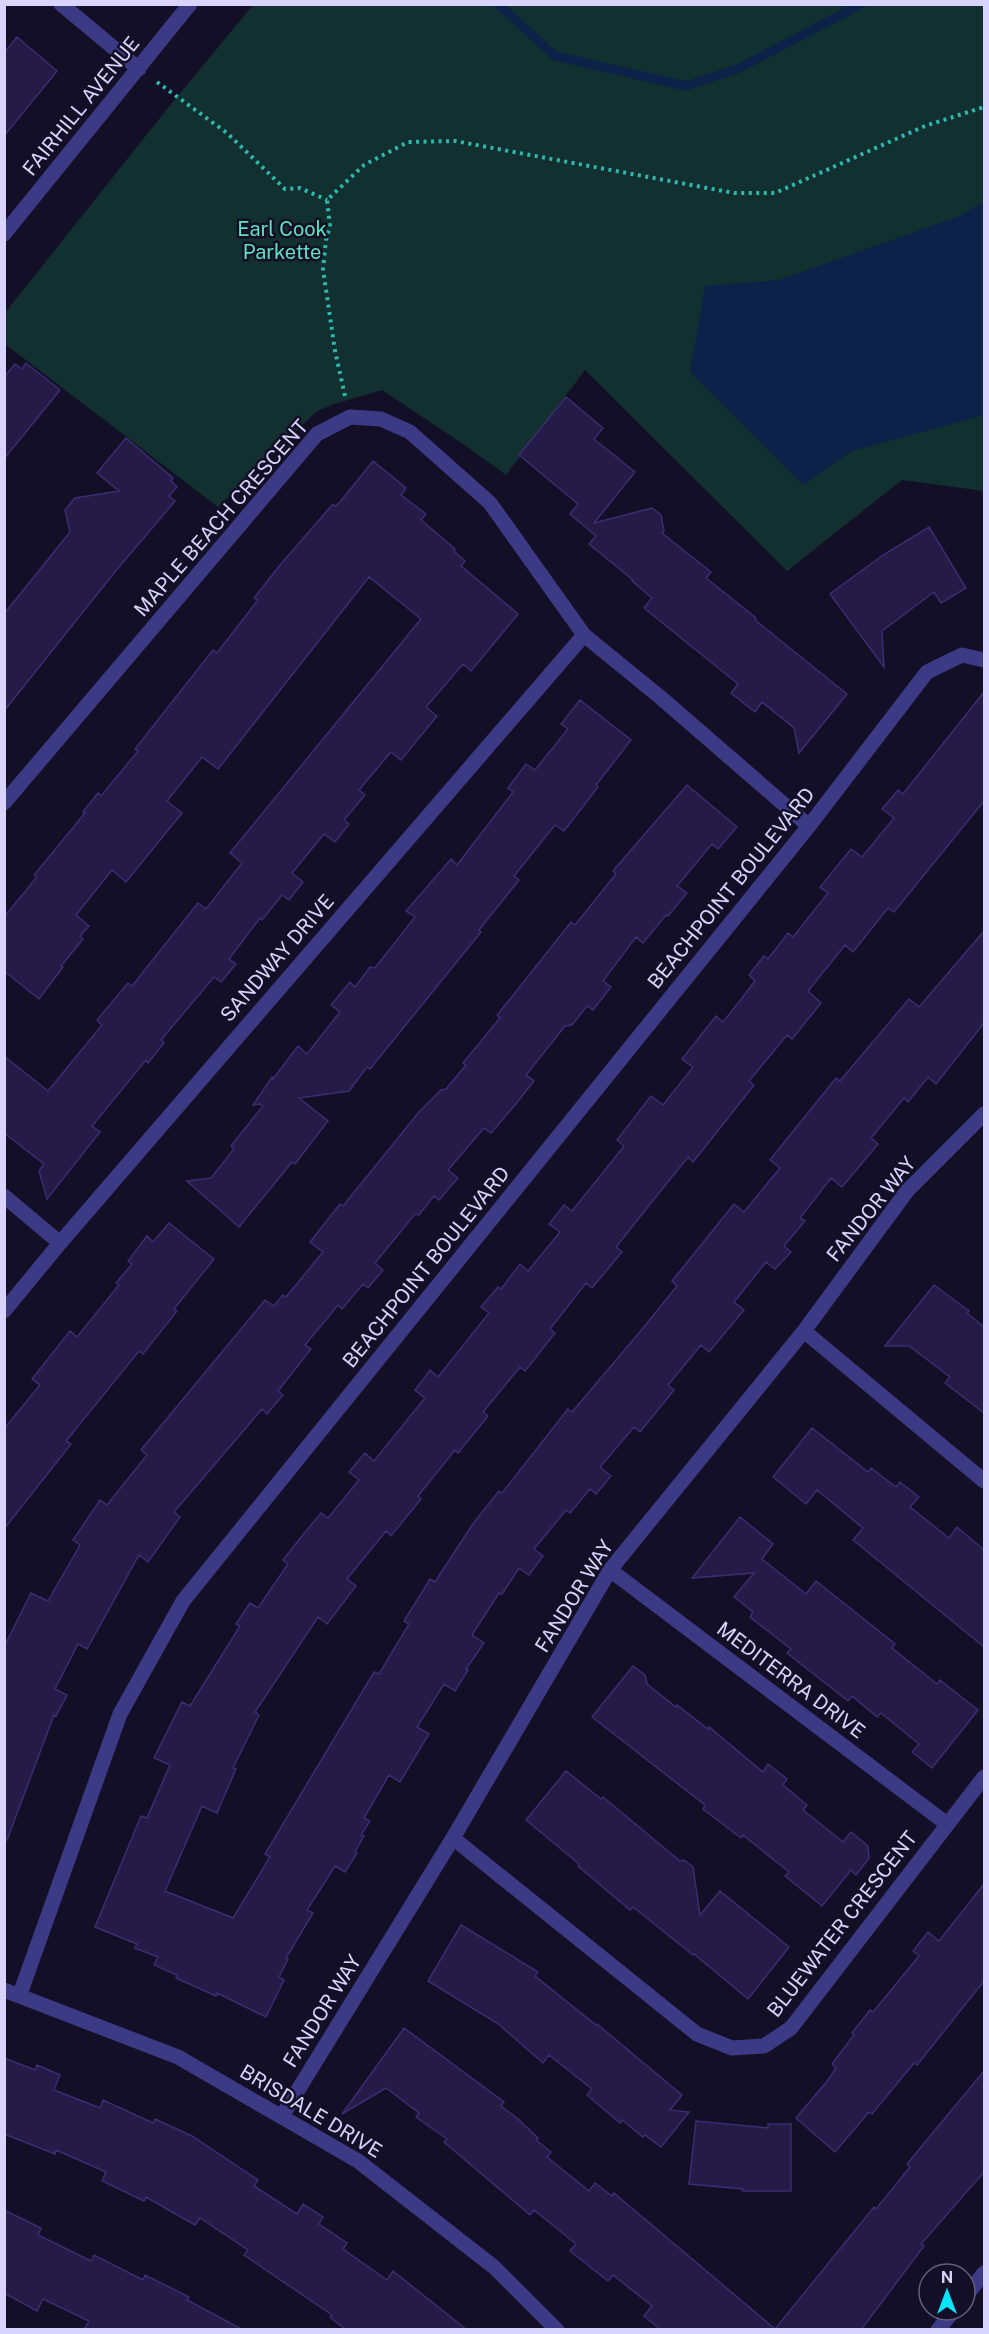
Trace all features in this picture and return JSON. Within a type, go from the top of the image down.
[{"type":"street","points":[[61,4],[139,69]]},
{"type":"street","name":"FAIRHILL AVENUE","points":[[4,234],[190,4]]},
{"type":"street","points":[[350,417],[381,419],[410,432],[490,503],[584,635],[660,697],[809,826]]},
{"type":"street","name":"MAPLE BEACH CRESCENT","points":[[4,803],[317,434],[350,417]]},
{"type":"street","name":"SANDWAY DRIVE","points":[[4,1311],[584,635]]},
{"type":"street","name":"BEACHPOINT BOULEVARD","points":[[20,1994],[120,1714],[183,1601],[809,826],[927,672],[962,655],[984,660]]},
{"type":"street","name":"FANDOR WAY","points":[[282,2116],[453,1838],[610,1570],[804,1331],[907,1191],[984,1114]]},
{"type":"street","points":[[4,1196],[60,1243]]},
{"type":"street","points":[[804,1331],[984,1481]]},
{"type":"street","name":"MEDITERRA DRIVE","points":[[610,1570],[948,1824]]},
{"type":"street","name":"BLUEWATER CRESCENT","points":[[453,1838],[697,2034],[732,2048],[765,2046],[791,2028],[984,1777]]},
{"type":"street","name":"BRISDALE DRIVE","points":[[4,1990],[20,1994],[178,2057],[358,2161],[494,2267],[558,2330]]},
{"type":"path","points":[[139,69],[227,133],[285,189],[300,188],[327,200]]},
{"type":"path","points":[[327,200],[364,165],[408,142],[455,141],[734,193],[774,193],[925,126],[984,107]]},
{"type":"path","points":[[327,200],[330,226],[323,269],[334,351],[350,417]]},
{"type":"green space","name":"Earl Cook Parkette","points":[[253,5],[984,5],[984,491],[902,480],[787,571],[585,370],[506,475],[382,390],[331,405],[316,412],[218,507],[5,344],[4,314]]},
{"type":"water","points":[[984,201],[984,415],[852,451],[803,485],[690,372],[705,286],[779,280],[960,216]]},
{"type":"building","points":[[17,37],[57,71],[4,136],[4,53]]},
{"type":"building","points":[[26,363],[60,390],[4,459],[4,377],[15,364],[22,369]]},
{"type":"building","points":[[566,397],[603,428],[594,439],[635,472],[594,523],[652,508],[661,515],[664,531],[662,533],[711,572],[706,578],[847,694],[799,753],[794,728],[762,702],[755,712],[731,693],[738,684],[644,608],[652,598],[589,544],[596,536],[570,514],[578,504],[519,455]]},
{"type":"building","points":[[126,438],[173,478],[171,481],[177,487],[169,496],[175,501],[114,573],[4,711],[4,614],[70,532],[65,510],[75,498],[119,491],[97,473]]},
{"type":"building","points":[[373,461],[406,488],[401,495],[426,514],[421,520],[455,549],[454,551],[465,561],[461,566],[518,614],[471,671],[463,664],[426,707],[437,716],[401,760],[391,752],[359,790],[365,795],[344,820],[349,824],[335,842],[324,834],[292,873],[303,882],[289,900],[282,895],[262,920],[260,918],[229,959],[236,964],[221,982],[214,977],[161,1040],[164,1043],[148,1063],[146,1060],[92,1126],[100,1132],[47,1199],[39,1171],[44,1164],[4,1133],[4,1056],[48,1091],[102,1025],[97,1020],[128,983],[132,986],[198,903],[206,909],[242,863],[230,853],[421,619],[369,577],[218,769],[202,757],[167,801],[182,813],[126,882],[112,870],[76,915],[89,926],[80,936],[83,939],[39,999],[4,971],[4,917],[37,877],[34,875],[85,813],[83,812],[98,793],[101,796],[138,751],[135,749],[213,650],[217,653],[258,600],[254,598],[280,565],[333,504],[335,506],[340,502]]},
{"type":"building","points":[[929,527],[966,588],[941,603],[934,592],[882,631],[884,667],[830,594],[883,555]]},
{"type":"building","points":[[984,692],[984,801],[894,912],[888,908],[853,952],[845,945],[808,991],[821,1003],[792,1039],[787,1035],[749,1081],[754,1085],[693,1162],[688,1157],[651,1203],[616,1247],[622,1252],[592,1288],[586,1283],[550,1329],[555,1333],[525,1371],[520,1367],[483,1412],[488,1416],[458,1453],[455,1450],[418,1496],[421,1499],[391,1536],[386,1531],[347,1579],[356,1586],[327,1624],[318,1617],[255,1712],[259,1715],[233,1768],[236,1769],[217,1813],[202,1806],[165,1891],[233,1918],[270,1857],[265,1854],[374,1672],[379,1674],[409,1624],[404,1621],[430,1579],[435,1582],[472,1525],[499,1491],[502,1493],[568,1409],[572,1412],[639,1333],[677,1286],[672,1281],[734,1204],[744,1212],[780,1168],[770,1160],[836,1078],[840,1081],[909,999],[919,1007],[984,931],[984,1023],[936,1084],[928,1077],[908,1102],[904,1098],[871,1138],[878,1144],[842,1187],[831,1178],[800,1218],[805,1221],[784,1246],[791,1252],[775,1269],[766,1262],[734,1302],[744,1310],[709,1352],[701,1345],[668,1385],[674,1390],[640,1432],[634,1427],[600,1467],[611,1476],[596,1494],[590,1489],[570,1513],[566,1510],[534,1549],[543,1556],[529,1575],[519,1568],[502,1594],[499,1593],[472,1635],[484,1643],[466,1669],[468,1670],[455,1691],[444,1684],[417,1727],[429,1734],[400,1782],[389,1775],[364,1818],[370,1821],[361,1835],[364,1836],[355,1852],[357,1853],[345,1872],[335,1866],[307,1910],[313,1913],[286,1958],[288,1959],[279,1977],[284,1980],[266,2017],[217,1993],[216,1996],[176,1978],[177,1975],[154,1965],[158,1957],[135,1948],[137,1944],[95,1927],[141,1816],[147,1818],[170,1765],[154,1758],[182,1702],[190,1706],[240,1626],[236,1624],[250,1603],[258,1608],[288,1564],[283,1560],[321,1513],[328,1518],[359,1480],[349,1472],[365,1453],[374,1461],[425,1398],[415,1390],[430,1370],[438,1377],[489,1313],[481,1307],[498,1287],[501,1289],[520,1264],[528,1271],[560,1232],[549,1224],[564,1205],[572,1211],[609,1165],[624,1146],[617,1140],[651,1096],[663,1105],[693,1067],[682,1059],[716,1016],[723,1022],[739,1002],[755,981],[749,975],[764,956],[768,959],[788,933],[793,937],[828,893],[820,887],[851,849],[862,857],[894,818],[882,809],[898,790],[903,794]]},
{"type":"building","points":[[580,700],[631,740],[564,831],[555,825],[514,876],[519,880],[479,930],[481,932],[370,1069],[367,1067],[349,1091],[299,1098],[328,1121],[295,1164],[292,1162],[239,1227],[187,1181],[211,1178],[234,1149],[231,1146],[263,1106],[253,1105],[272,1077],[273,1079],[298,1046],[307,1054],[340,1012],[331,1005],[350,982],[355,987],[370,967],[375,968],[415,917],[406,911],[451,859],[457,865],[513,792],[508,788],[526,764],[535,770],[568,729],[561,724]]},
{"type":"building","points":[[687,785],[737,827],[718,849],[712,844],[677,886],[687,893],[668,916],[666,915],[643,943],[636,937],[603,981],[611,987],[593,1010],[587,1006],[572,1025],[565,1026],[526,1075],[534,1081],[515,1105],[491,1133],[484,1128],[448,1170],[458,1178],[439,1200],[434,1196],[419,1215],[415,1214],[375,1263],[383,1270],[368,1288],[363,1284],[342,1309],[338,1305],[305,1345],[311,1349],[278,1391],[283,1395],[267,1414],[262,1409],[174,1512],[180,1517],[148,1562],[139,1555],[87,1649],[78,1644],[55,1689],[67,1695],[56,1716],[54,1715],[7,1840],[4,1840],[5,1645],[31,1593],[48,1601],[80,1545],[73,1540],[100,1500],[107,1505],[147,1455],[141,1450],[265,1300],[274,1306],[283,1295],[286,1297],[323,1252],[310,1242],[340,1204],[343,1206],[419,1112],[441,1090],[446,1089],[466,1065],[463,1063],[500,1018],[497,1015],[571,922],[575,925],[616,874],[613,871]]},
{"type":"building","points":[[169,1223],[214,1259],[174,1309],[177,1311],[143,1354],[139,1351],[66,1441],[71,1444],[4,1529],[4,1429],[40,1385],[32,1379],[70,1331],[77,1337],[119,1285],[116,1283],[132,1264],[128,1261],[147,1236],[153,1242]]},
{"type":"building","points":[[934,1285],[969,1311],[967,1313],[984,1327],[984,1413],[945,1383],[950,1377],[909,1346],[885,1346]]},
{"type":"building","points":[[812,1428],[868,1472],[871,1468],[896,1487],[900,1482],[919,1497],[910,1507],[949,1538],[957,1527],[984,1550],[984,1647],[853,1540],[863,1528],[817,1490],[806,1504],[773,1477]]},
{"type":"building","points":[[740,1517],[773,1544],[762,1559],[806,1594],[816,1581],[895,1644],[892,1648],[937,1684],[940,1680],[978,1710],[932,1768],[912,1752],[919,1744],[881,1713],[877,1717],[852,1696],[848,1701],[787,1653],[791,1649],[750,1617],[753,1612],[734,1597],[754,1573],[692,1578]]},
{"type":"building","points":[[633,1666],[645,1675],[647,1684],[676,1707],[677,1705],[708,1729],[709,1727],[763,1772],[768,1764],[787,1779],[783,1785],[807,1805],[803,1810],[843,1842],[851,1832],[868,1846],[869,1858],[856,1875],[851,1870],[822,1906],[785,1876],[789,1872],[743,1835],[741,1838],[703,1809],[705,1805],[592,1717]]},
{"type":"building","points":[[566,1771],[601,1799],[603,1797],[680,1861],[684,1860],[693,1867],[700,1915],[720,1891],[789,1947],[748,1999],[633,1907],[630,1910],[526,1820]]},
{"type":"building","points":[[984,1884],[984,1981],[917,2065],[914,2063],[872,2114],[869,2112],[835,2152],[796,2118],[836,2068],[832,2064],[854,2035],[852,2033],[870,2010],[873,2012],[919,1956],[913,1951],[928,1932],[939,1941]]},
{"type":"building","points":[[461,1925],[538,1972],[535,1976],[682,2095],[670,2110],[689,2112],[661,2147],[645,2135],[643,2137],[622,2120],[620,2123],[587,2095],[592,2089],[549,2055],[543,2063],[497,2023],[428,1981]]},
{"type":"building","points":[[404,2028],[504,2102],[501,2106],[518,2119],[538,2138],[536,2140],[551,2152],[547,2157],[589,2191],[595,2183],[612,2196],[614,2193],[775,2329],[874,2207],[876,2209],[910,2167],[907,2164],[984,2071],[984,2172],[921,2244],[924,2246],[861,2330],[661,2330],[644,2316],[652,2306],[613,2275],[608,2281],[570,2251],[576,2244],[534,2210],[530,2215],[444,2142],[447,2139],[416,2117],[419,2113],[386,2088],[342,2114]]},
{"type":"building","points":[[4,2058],[35,2070],[37,2065],[60,2075],[54,2090],[100,2108],[103,2100],[153,2123],[155,2119],[192,2136],[258,2180],[254,2186],[297,2214],[303,2204],[323,2217],[319,2224],[347,2243],[343,2249],[387,2280],[393,2271],[467,2330],[346,2330],[330,2317],[332,2315],[244,2255],[248,2250],[200,2218],[195,2225],[146,2197],[144,2201],[102,2181],[106,2172],[56,2150],[55,2154],[4,2134]]},
{"type":"building","points":[[696,2121],[768,2128],[768,2124],[791,2124],[791,2191],[743,2191],[743,2189],[689,2184]]},
{"type":"building","points":[[4,2210],[41,2228],[38,2235],[91,2261],[94,2255],[143,2280],[145,2275],[189,2297],[187,2300],[243,2330],[84,2330],[89,2321],[43,2299],[37,2311],[4,2293]]},
{"type":"waterway","points":[[498,4],[555,56],[686,86],[737,69],[862,4]]}]
